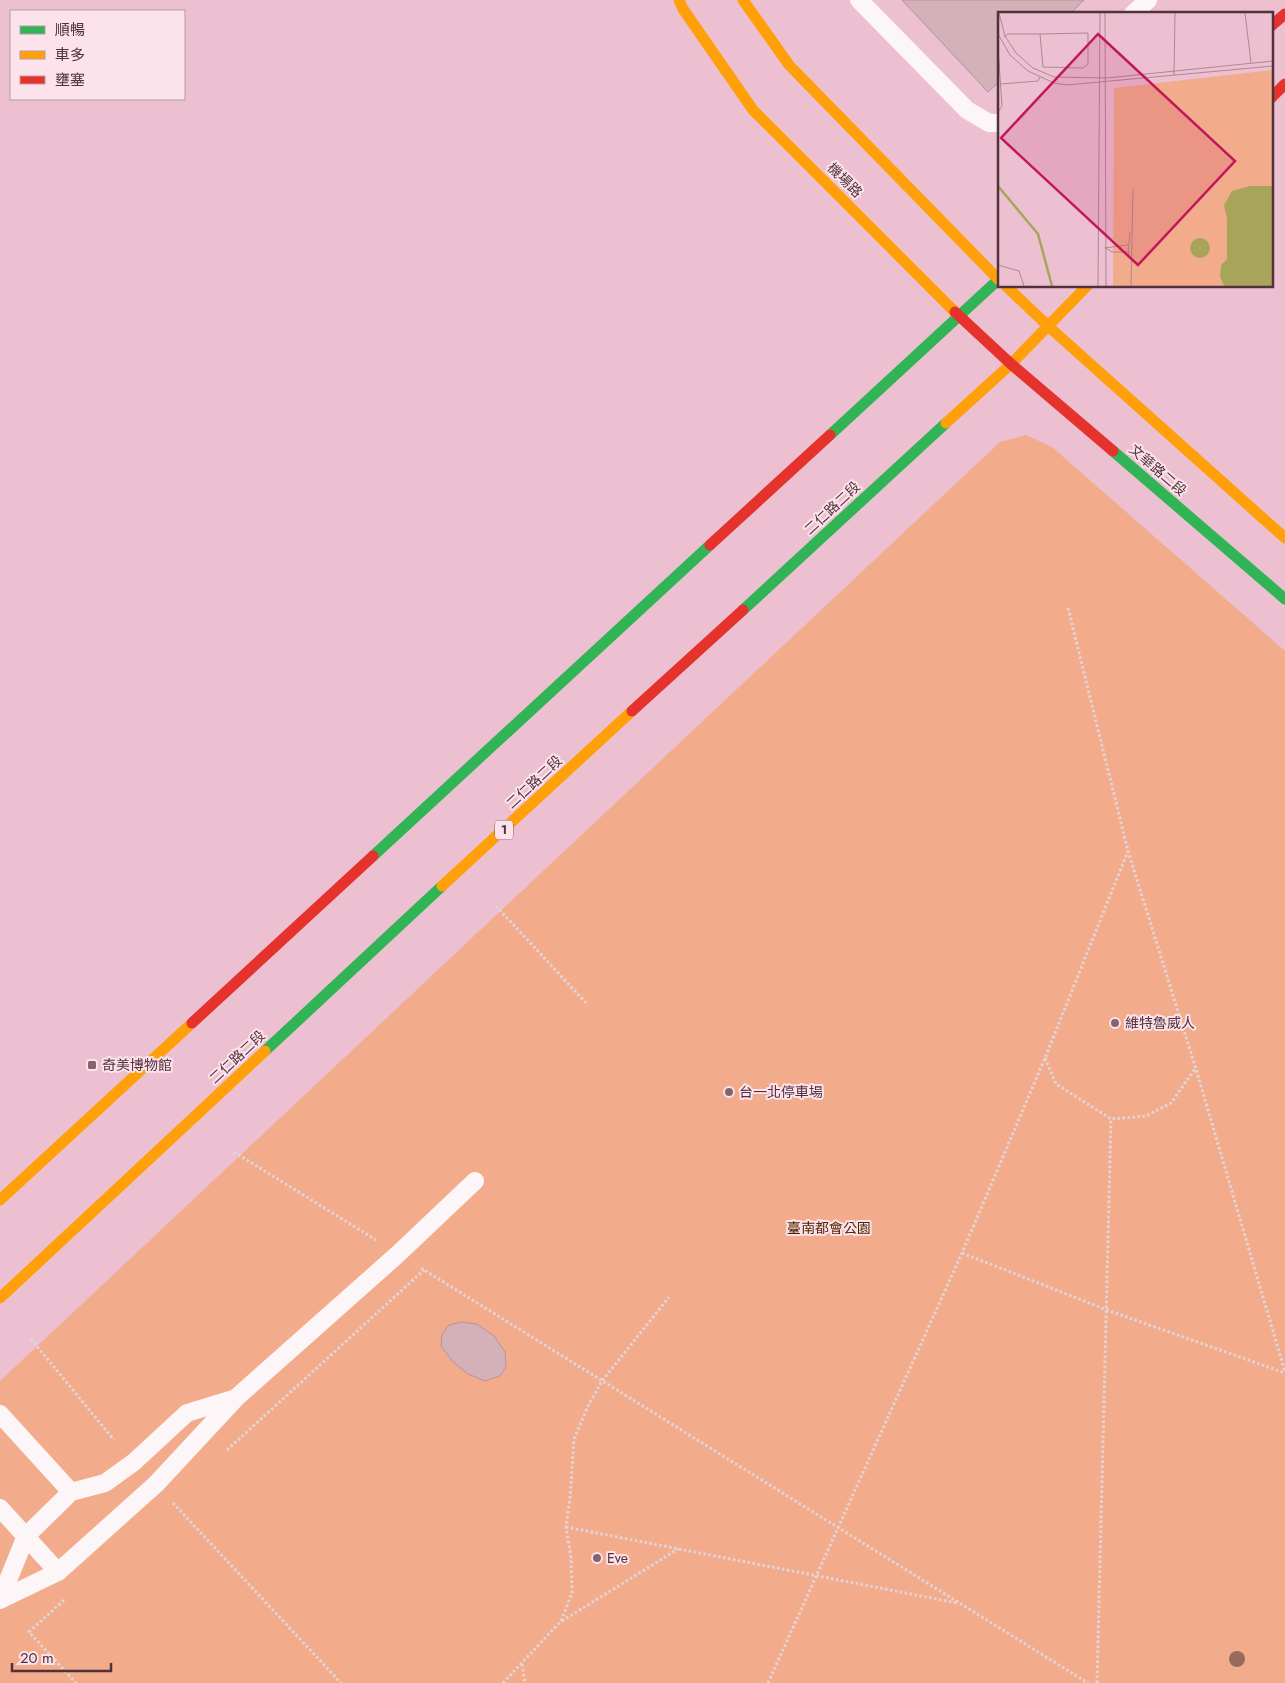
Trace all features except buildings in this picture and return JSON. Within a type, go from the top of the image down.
[{"type":"main road","name":"機場路","points":[[679,0],[683,9],[753,110],[958,315],[1011,364]]},
{"type":"main road","points":[[743,0],[789,65],[998,278]]},
{"type":"main road","points":[[1272,25],[1285,14]]},
{"type":"main road","points":[[1272,97],[1285,84]]},
{"type":"main road","points":[[0,1200],[998,280]]},
{"type":"main road","points":[[1008,288],[1285,538]]},
{"type":"main road","name":"二仁路二段","points":[[0,1298],[464,866],[1011,364],[1085,288]]},
{"type":"main road","name":"文華路二段","points":[[1011,364],[1285,599]]},
{"type":"lane","points":[[859,0],[968,110],[989,123],[998,124]]},
{"type":"lane","points":[[1136,12],[1148,0]]},
{"type":"lane","points":[[0,1600],[58,1572],[156,1484],[237,1397],[398,1254],[475,1181]]},
{"type":"lane","points":[[0,1600],[26,1536],[71,1492],[105,1483],[134,1462],[187,1413],[237,1397]]},
{"type":"lane","points":[[0,1414],[71,1492]]},
{"type":"lane","points":[[0,1508],[58,1572]]},
{"type":"path","points":[[1068,608],[1128,851],[1196,1069],[1285,1373]]},
{"type":"path","points":[[768,1683],[962,1253],[1045,1058],[1128,851]]},
{"type":"path","points":[[496,906],[587,1004]]},
{"type":"path","points":[[1045,1058],[1056,1084],[1111,1119],[1146,1116],[1171,1103],[1196,1069]]},
{"type":"path","points":[[1097,1683],[1111,1119]]},
{"type":"path","points":[[234,1152],[1088,1683]]},
{"type":"path","points":[[962,1253],[1107,1310],[1285,1373]]},
{"type":"path","points":[[561,1621],[572,1593],[571,1558],[566,1527],[574,1439],[589,1404],[602,1381],[669,1297]]},
{"type":"path","points":[[31,1339],[114,1440]]},
{"type":"path","points":[[171,1501],[341,1683]]},
{"type":"path","points":[[566,1527],[960,1604]]},
{"type":"path","points":[[503,1683],[561,1621],[679,1549]]},
{"type":"path","points":[[29,1632],[76,1683]]},
{"type":"path","points":[[522,1663],[525,1683]]},
{"type":"green space","name":"臺南都會公園","points":[[1026,435],[1052,447],[1285,651],[1285,1683],[0,1683],[0,1381],[1000,442]]},
{"type":"traffic: fast","points":[[830,435],[998,280]]},
{"type":"traffic: fast","points":[[743,610],[946,423]]},
{"type":"traffic: fast","points":[[1113,451],[1285,599]]},
{"type":"traffic: fast","points":[[373,856],[710,545]]},
{"type":"traffic: fast","points":[[265,1051],[442,886]]},
{"type":"traffic: slow","points":[[679,0],[683,9],[753,110],[955,312]]},
{"type":"traffic: slow","points":[[743,0],[789,65],[998,279]]},
{"type":"traffic: slow","points":[[1008,288],[1285,538]]},
{"type":"traffic: slow","points":[[946,423],[1011,364],[1085,288]]},
{"type":"traffic: slow","points":[[442,886],[632,711]]},
{"type":"traffic: slow","points":[[0,1200],[192,1023]]},
{"type":"traffic: slow","points":[[0,1298],[265,1051]]},
{"type":"traffic: jam","points":[[1272,25],[1285,14]]},
{"type":"traffic: jam","points":[[1272,97],[1285,84]]},
{"type":"traffic: jam","points":[[955,312],[1011,364],[1113,451]]},
{"type":"traffic: jam","points":[[710,545],[830,435]]},
{"type":"traffic: jam","points":[[632,711],[743,610]]},
{"type":"traffic: jam","points":[[192,1023],[373,856]]},
{"type":"place","name":"維特魯威人","points":[[1115,1023]]},
{"type":"place","name":"奇美博物館","points":[[92,1065]]},
{"type":"place","name":"台一北停車場","points":[[729,1092]]},
{"type":"place","name":"Eve","points":[[597,1558]]}]
